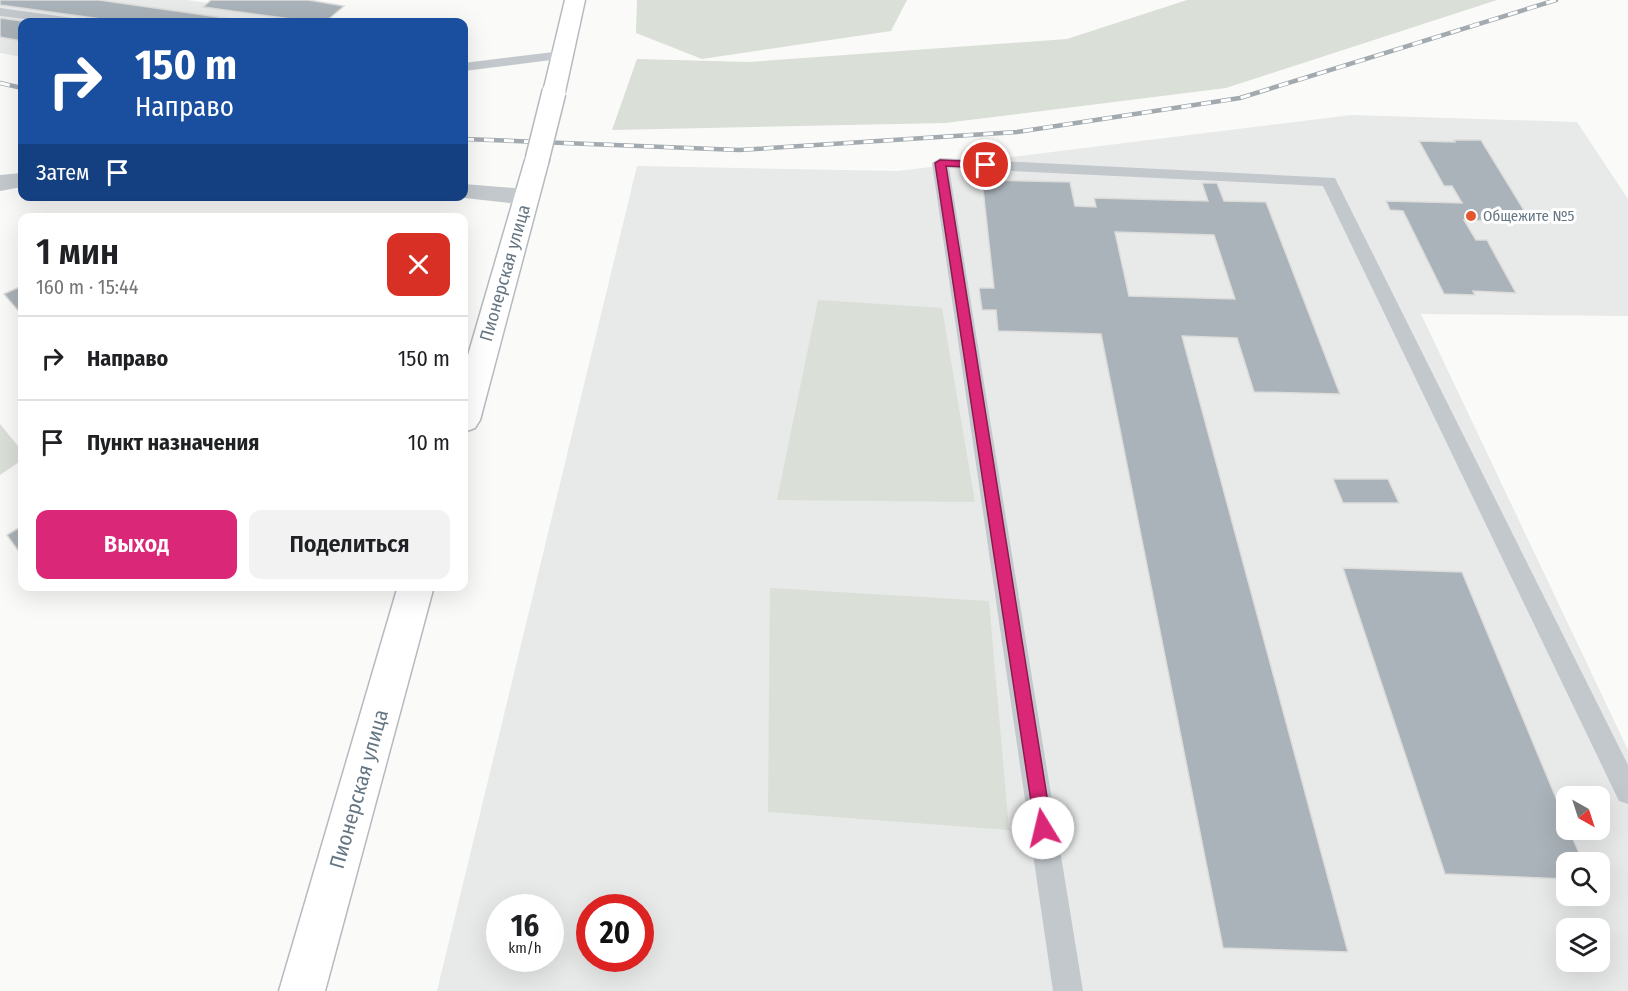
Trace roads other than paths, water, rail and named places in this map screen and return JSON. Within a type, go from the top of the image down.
[{"type":"main road","points":[[562,55],[575,0]]},
{"type":"main road","name":"Пионерская улица","points":[[468,406],[537,160],[562,55]]},
{"type":"main road","name":"Пионерская улица","points":[[302,991],[415,591]]},
{"type":"street","points":[[0,183],[18,181]]},
{"type":"street","points":[[468,192],[527,197]]},
{"type":"lane","points":[[0,12],[44,18]]},
{"type":"lane","points":[[468,67],[562,55]]},
{"type":"lane","points":[[1068,991],[940,163],[1329,180],[1628,792]]},
{"type":"railway","points":[[468,139],[739,150],[1017,132],[1240,98],[1556,0]]},
{"type":"railway","points":[[0,83],[18,87]]},
{"type":"place","name":"Общежите №5","points":[[1471,216]]}]
